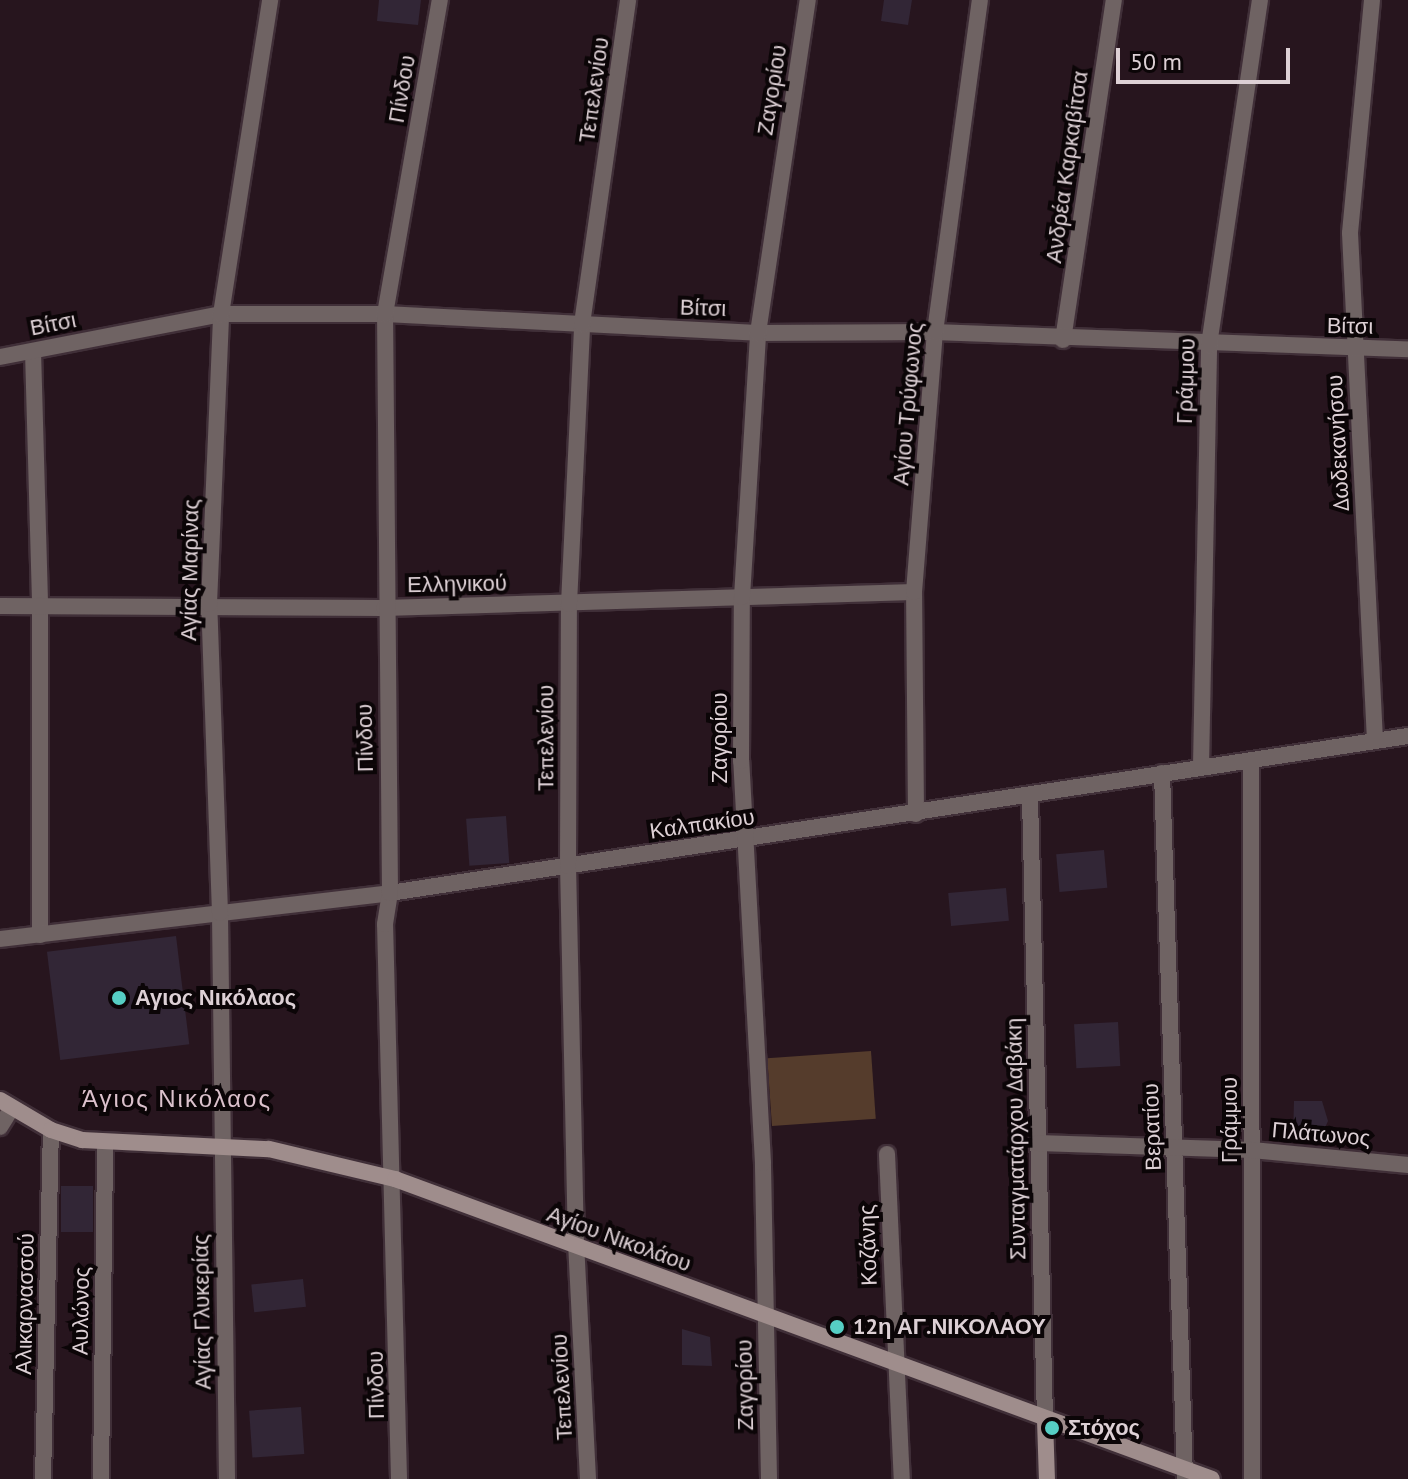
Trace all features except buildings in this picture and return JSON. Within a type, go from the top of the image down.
[{"type":"street","name":"Αγίας Μαρίνας","points":[[221,1144],[220,913],[209,604],[221,314],[270,0]]},
{"type":"street","name":"Πίνδου","points":[[399,1479],[395,1179],[385,924],[390,893],[384,608],[385,314],[440,0]]},
{"type":"street","name":"Τεπελενίου","points":[[588,1479],[576,1246],[568,866],[569,604],[582,324],[628,0]]},
{"type":"street","name":"Ζαγορίου","points":[[769,1479],[767,1317],[744,840],[742,597],[758,333],[808,0]]},
{"type":"street","name":"Αγίου Τρύφωνος","points":[[916,814],[914,592],[935,332],[980,0]]},
{"type":"street","name":"Ανδρέα Καρκαβίτσα","points":[[1063,340],[1114,0]]},
{"type":"street","name":"Γράμμου","points":[[1201,767],[1209,345],[1260,0]]},
{"type":"street","name":"Δωδεκανήσου","points":[[1372,0],[1350,219],[1375,740]]},
{"type":"street","name":"Βίτσι","points":[[0,357],[221,314],[385,314],[758,333],[935,332],[1063,340],[1408,349]]},
{"type":"street","points":[[33,351],[40,605],[40,935]]},
{"type":"street","name":"Ελληνικού","points":[[0,606],[209,604],[384,608],[914,592]]},
{"type":"street","name":"Καλπακίου","points":[[0,939],[390,893],[1030,797],[1162,773],[1408,736]]},
{"type":"street","name":"Γράμμου","points":[[1251,762],[1252,1479]]},
{"type":"street","name":"Βερατίου","points":[[1162,773],[1184,1474]]},
{"type":"street","name":"Συνταγματάρχου Δαβάκη","points":[[1030,797],[1047,1479]]},
{"type":"street","points":[[0,1127],[6,1104]]},
{"type":"street","name":"Αγίου Νικολάου","points":[[6,1104],[51,1130],[105,1143],[221,1144],[306,1156],[395,1179],[1184,1474],[1212,1479]]},
{"type":"street","name":"Αλικαρνασσού","points":[[43,1479],[51,1130]]},
{"type":"street","name":"Αυλώνος","points":[[101,1479],[105,1143]]},
{"type":"street","name":"Πλάτωνος","points":[[1038,1143],[1252,1150],[1408,1165]]},
{"type":"street","name":"Αγίας Γλυκερίας","points":[[221,1144],[227,1479]]},
{"type":"street","name":"Κοζάνης","points":[[887,1154],[894,1364],[902,1479]]},
{"type":"shaded area","points":[[871,1051],[876,1119],[772,1126],[767,1058]]},
{"type":"place","name":"Αγιος Νικόλαος","points":[[119,998]]},
{"type":"place","name":"12η ΑΓ.ΝΙΚΟΛΑΟΥ","points":[[837,1327]]},
{"type":"place","name":"Στόχος","points":[[1052,1428]]},
{"type":"district","name":"Άγιος Νικόλαος","points":[[177,1099]]}]
